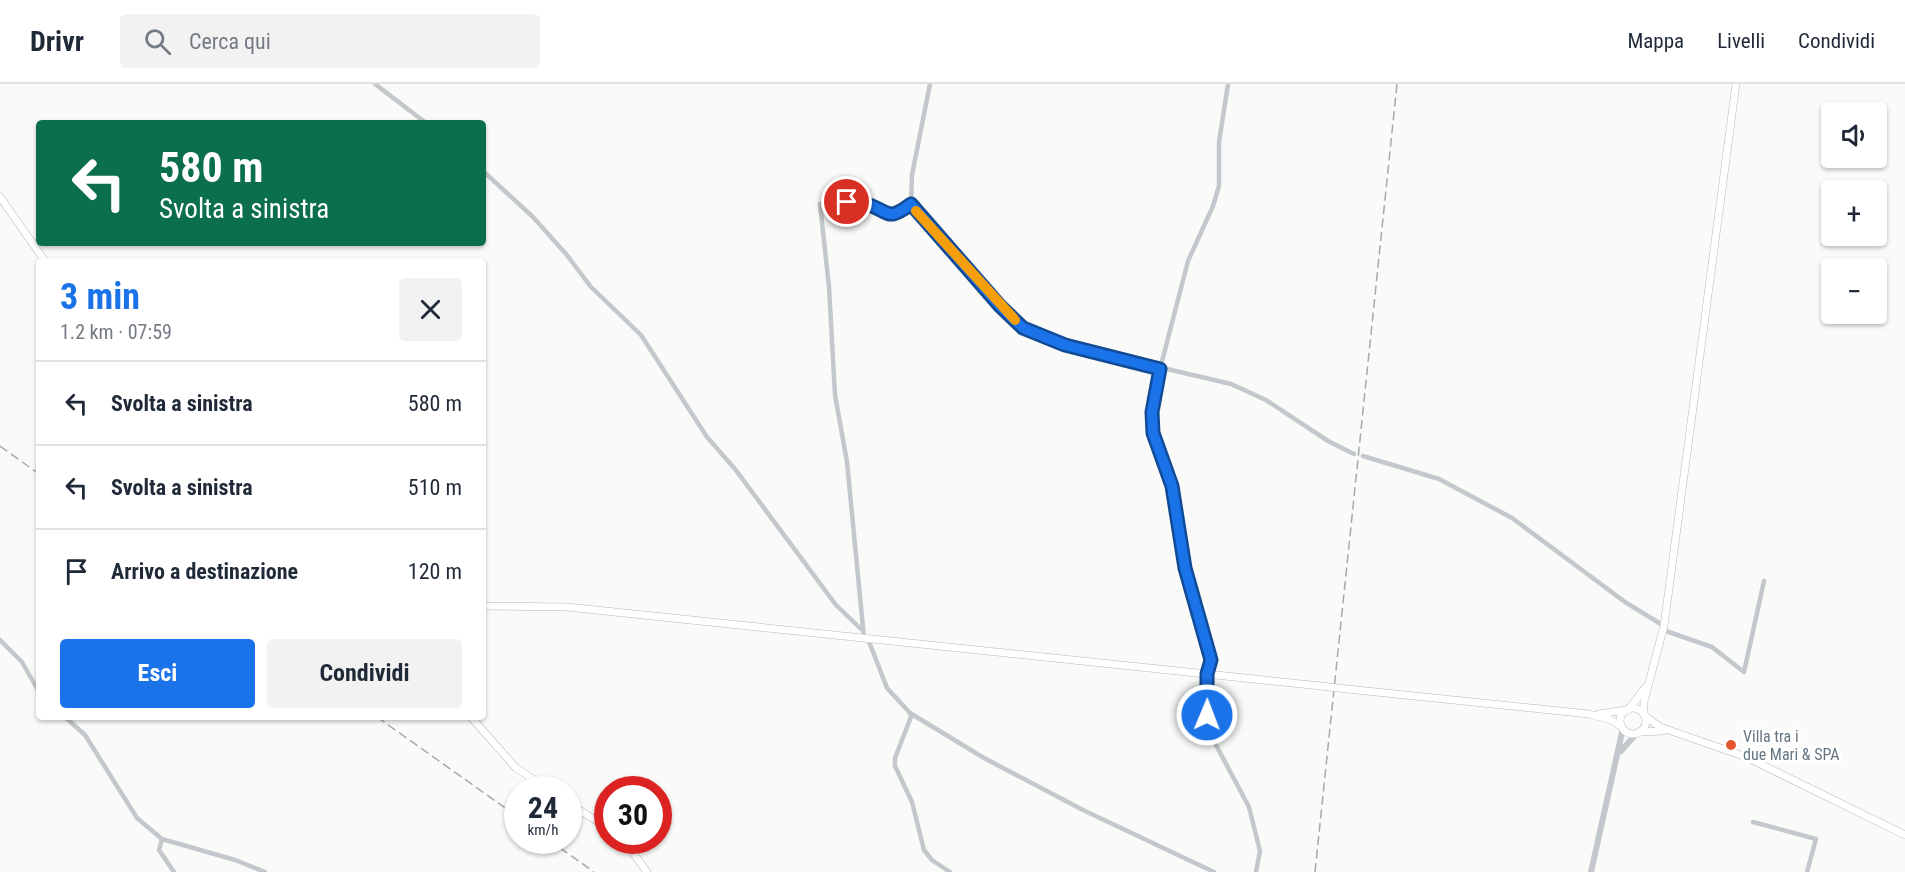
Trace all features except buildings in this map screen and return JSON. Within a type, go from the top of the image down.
[{"type":"main road","points":[[1638,733],[1645,726],[1644,715],[1650,678],[1664,628],[1736,84]]},
{"type":"main road","points":[[0,197],[43,258]]},
{"type":"main road","points":[[486,606],[567,607],[1589,714],[1611,720],[1629,733],[1678,733]]},
{"type":"main road","points":[[1622,727],[1621,718],[1650,678]]},
{"type":"main road","points":[[1589,714],[1637,709],[1654,724],[1746,757],[1905,835]]},
{"type":"main road","points":[[474,720],[516,768],[528,776]]},
{"type":"main road","points":[[634,854],[647,872]]},
{"type":"street","points":[[375,84],[422,120]]},
{"type":"street","points":[[930,84],[912,175],[911,204],[1000,306],[1023,328],[1065,345],[1231,384],[1258,396],[1304,423],[1328,441],[1354,454]]},
{"type":"street","points":[[1228,84],[1219,142],[1218,186],[1213,206],[1188,261],[1160,369],[1152,412],[1153,433],[1172,486],[1185,568],[1211,660],[1207,674],[1208,730],[1244,796],[1253,819],[1260,851],[1256,872]]},
{"type":"street","points":[[486,174],[533,218],[566,254],[591,287],[641,335],[706,437],[735,469],[836,605],[861,629],[887,688],[910,712],[984,758],[1083,810],[1214,872]]},
{"type":"street","points":[[861,629],[847,462],[835,395],[829,287],[820,204],[827,201],[867,204],[886,216],[894,215],[911,204]]},
{"type":"street","points":[[1363,456],[1439,479],[1512,518],[1625,602],[1664,628],[1712,647],[1744,672],[1764,581]]},
{"type":"street","points":[[0,640],[22,663],[36,687]]},
{"type":"street","points":[[910,712],[911,717],[895,758],[895,766],[912,802],[924,850],[932,860],[950,872]]},
{"type":"street","points":[[68,720],[85,735],[137,818],[162,839],[235,860],[265,872]]},
{"type":"street","points":[[1591,872],[1618,757],[1622,727]]},
{"type":"street","points":[[1618,757],[1638,733]]},
{"type":"street","points":[[1753,822],[1816,839],[1807,872]]},
{"type":"street","points":[[162,839],[159,850],[174,872]]},
{"type":"railway","points":[[1315,872],[1397,84]]},
{"type":"railway","points":[[0,446],[36,472]]},
{"type":"railway","points":[[381,720],[504,807]]},
{"type":"railway","points":[[569,854],[594,872]]},
{"type":"slow traffic","points":[[916,211],[1015,320]]},
{"type":"place","name":"Villa tra i due Mari & SPA","points":[[1731,745]]},
{"type":"route","points":[[847,202],[867,204],[886,216],[894,215],[911,204],[926,224],[947,244],[1000,306],[1023,328],[1065,345],[1160,369],[1152,412],[1153,433],[1172,486],[1185,568],[1211,660],[1207,674],[1207,715]]}]
